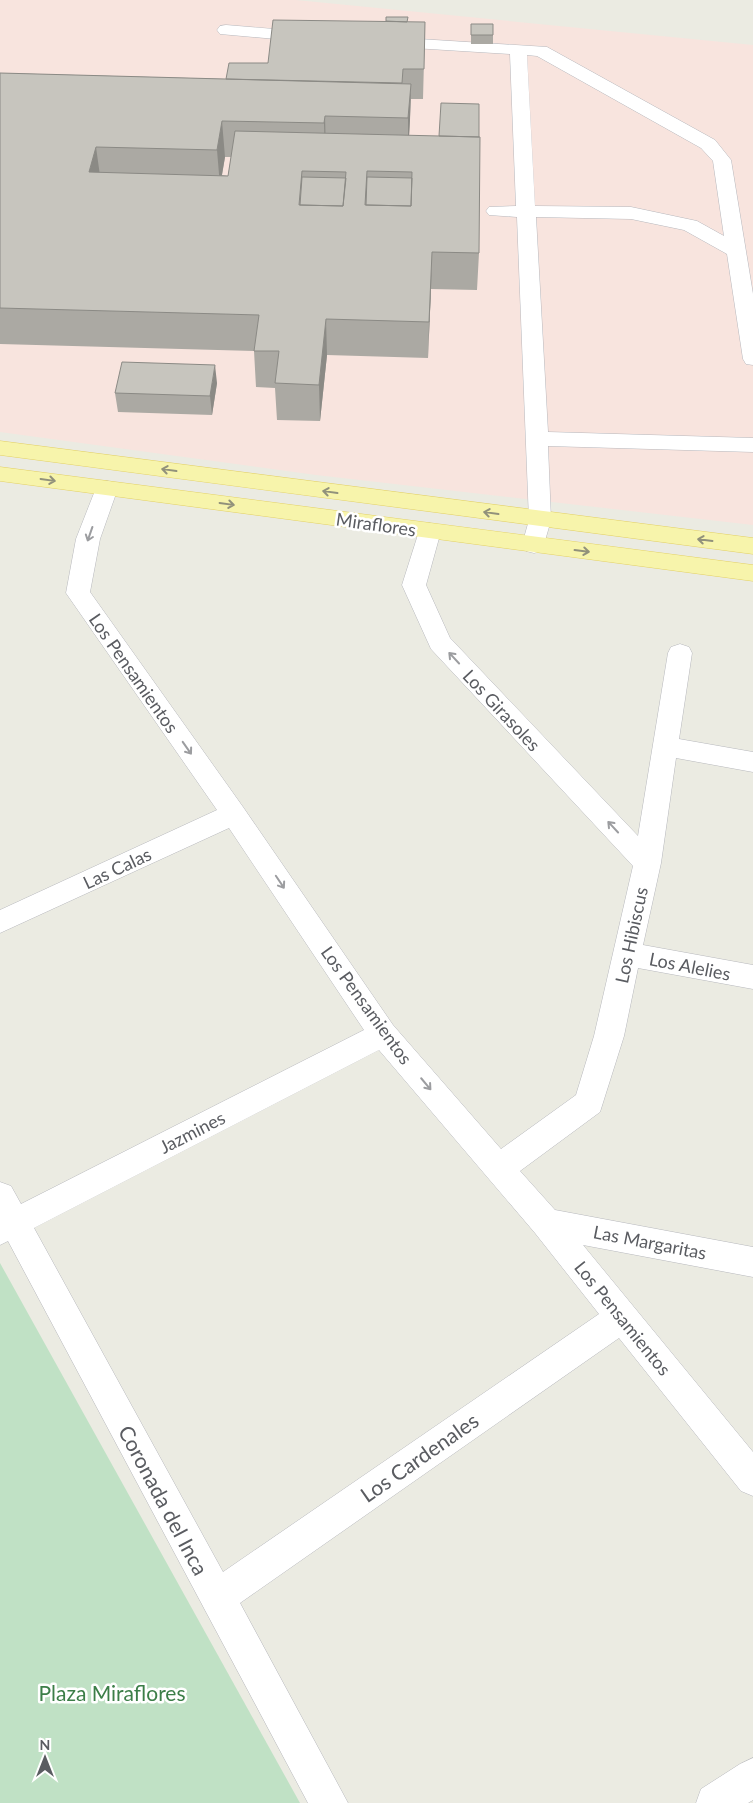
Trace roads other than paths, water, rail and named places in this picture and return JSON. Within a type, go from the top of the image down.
[{"type":"main road","name":"Miraflores","points":[[0,448],[540,520],[753,546]]},
{"type":"main road","name":"Miraflores","points":[[0,474],[753,573]]},
{"type":"street","points":[[226,30],[329,38]]},
{"type":"street","points":[[366,41],[541,51],[708,144],[722,160],[753,359]]},
{"type":"street","points":[[518,50],[540,520],[534,545]]},
{"type":"street","points":[[496,210],[631,213],[690,225],[736,251]]},
{"type":"street","points":[[537,440],[753,445]]},
{"type":"street","name":"Los Pensamientos","points":[[107,488],[88,539],[78,592],[234,814],[384,1034],[546,1223],[753,1479]]},
{"type":"street","name":"Los Girasoles","points":[[429,531],[414,585],[440,644],[646,863]]},
{"type":"street","name":"Los Hibiscus","points":[[498,1169],[590,1103],[609,1036],[646,863],[680,653]]},
{"type":"street","points":[[666,746],[753,762]]},
{"type":"street","name":"Las Calas","points":[[0,922],[234,814]]},
{"type":"street","name":"Los Alelies","points":[[627,954],[753,977]]},
{"type":"street","name":"Jazmines","points":[[5,1216],[384,1034]]},
{"type":"street","name":"Coronada del Inca","points":[[5,1216],[329,1803]]},
{"type":"street","name":"Las Margaritas","points":[[546,1223],[753,1262]]},
{"type":"street","name":"Los Cardenales","points":[[217,1597],[621,1318]]},
{"type":"street","points":[[715,1803],[753,1777]]},
{"type":"park label","name":"Plaza Miraflores","points":[[112,1692]]}]
